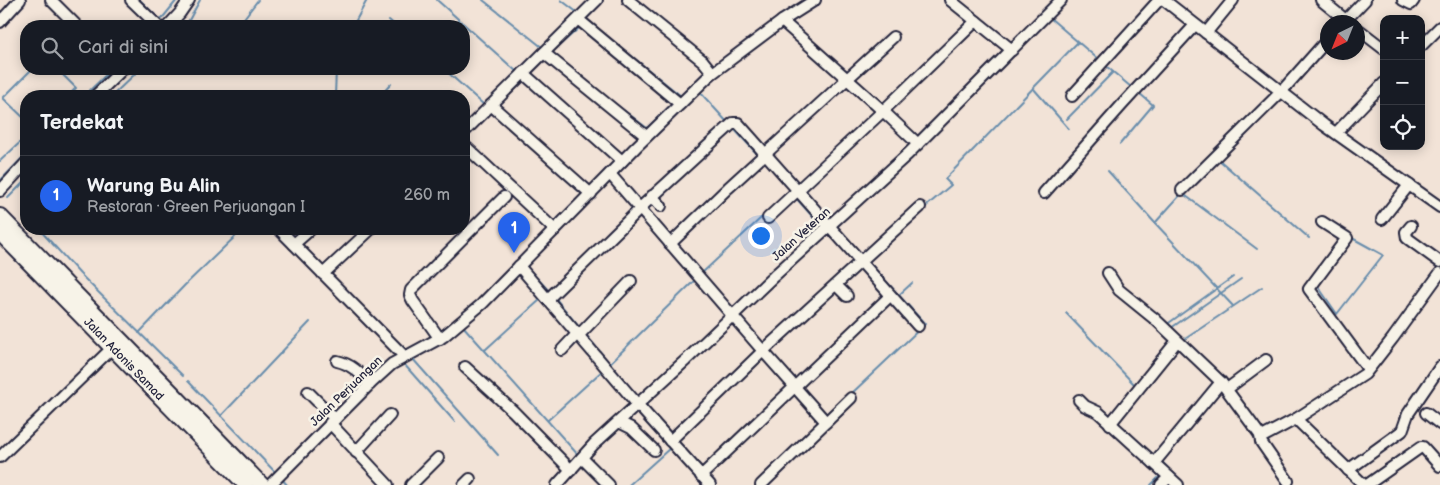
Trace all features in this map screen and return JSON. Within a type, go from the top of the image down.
[{"type":"highway","points":[[0,216],[168,395],[262,485]]},
{"type":"highway","name":"Jalan Adonis Samad","points":[[0,233],[112,347],[168,395],[246,485]]},
{"type":"street","points":[[0,22],[20,0]]},
{"type":"street","points":[[51,0],[71,20]]},
{"type":"street","points":[[131,0],[152,20]]},
{"type":"street","points":[[174,20],[189,0]]},
{"type":"street","points":[[470,126],[597,0]]},
{"type":"street","points":[[628,0],[703,61],[710,73]]},
{"type":"street","name":"Jalan Perjuangan","points":[[277,478],[392,364],[404,356],[440,339],[482,304],[710,73],[782,21],[815,0]]},
{"type":"street","points":[[950,0],[1012,50]]},
{"type":"street","name":"Jalan Veteran","points":[[556,485],[619,422],[918,144],[1061,0]]},
{"type":"street","points":[[1072,96],[1159,0]]},
{"type":"street","points":[[1164,0],[1281,92],[1440,206]]},
{"type":"street","points":[[1206,33],[1233,0]]},
{"type":"street","points":[[1320,0],[1338,15]]},
{"type":"street","points":[[1352,15],[1365,0]]},
{"type":"street","points":[[1403,0],[1411,4],[1414,0]]},
{"type":"street","points":[[578,20],[680,104]]},
{"type":"street","points":[[782,21],[918,144]]},
{"type":"street","points":[[768,218],[976,21]]},
{"type":"street","points":[[1044,193],[1195,25]]},
{"type":"street","points":[[1425,42],[1440,27]]},
{"type":"street","points":[[1365,34],[1380,46]]},
{"type":"street","points":[[670,244],[893,37]]},
{"type":"street","points":[[1182,190],[1281,92],[1320,48]]},
{"type":"street","points":[[544,53],[646,136]]},
{"type":"street","points":[[523,72],[622,161]]},
{"type":"street","points":[[101,90],[116,75]]},
{"type":"street","points":[[1336,133],[1380,87]]},
{"type":"street","points":[[491,105],[591,194]]},
{"type":"street","points":[[548,299],[652,196],[733,123],[738,123],[765,156],[918,326]]},
{"type":"street","points":[[470,151],[555,230]]},
{"type":"street","points":[[0,191],[20,169]]},
{"type":"street","points":[[610,174],[826,422]]},
{"type":"street","points":[[1382,219],[1409,184]]},
{"type":"street","points":[[652,196],[661,206]]},
{"type":"street","points":[[470,231],[504,197]]},
{"type":"street","points":[[670,441],[763,351],[920,208]]},
{"type":"street","points":[[1322,222],[1347,238],[1310,289],[1368,370]]},
{"type":"street","points":[[1411,226],[1406,232],[1407,238],[1440,262]]},
{"type":"street","points":[[285,235],[404,356]]},
{"type":"street","points":[[294,244],[304,235]]},
{"type":"street","points":[[323,274],[365,235]]},
{"type":"street","points":[[440,339],[413,301],[410,295],[411,290],[466,235]]},
{"type":"street","points":[[519,266],[638,405],[710,485]]},
{"type":"street","points":[[1108,273],[1119,290],[1149,314],[1224,386],[1260,435],[1261,442],[1288,481]]},
{"type":"street","points":[[1260,435],[1269,434],[1296,419],[1360,378],[1393,338],[1440,273]]},
{"type":"street","points":[[562,350],[631,281]]},
{"type":"street","points":[[836,285],[847,296]]},
{"type":"street","points":[[702,476],[890,296]]},
{"type":"street","points":[[1110,424],[1177,341]]},
{"type":"street","points":[[0,458],[112,347]]},
{"type":"street","points":[[1154,463],[1224,386],[1266,360]]},
{"type":"street","points":[[337,361],[348,364],[370,384]]},
{"type":"street","points":[[465,367],[513,411],[571,470]]},
{"type":"street","points":[[1348,470],[1402,431],[1408,414],[1440,367]]},
{"type":"street","points":[[308,392],[356,452],[388,485]]},
{"type":"street","points":[[761,485],[851,398]]},
{"type":"street","points":[[1077,404],[1090,408],[1110,424],[1178,485]]},
{"type":"street","points":[[1426,413],[1440,424]]},
{"type":"street","points":[[356,452],[390,415]]},
{"type":"street","points":[[1296,419],[1366,485],[1421,447],[1440,466]]},
{"type":"street","points":[[619,422],[631,428],[654,450]]},
{"type":"street","points":[[410,485],[438,458]]},
{"type":"street","points":[[582,458],[609,485]]},
{"type":"street","points":[[1160,485],[1169,477]]},
{"type":"waterway","points":[[140,0],[156,16]]},
{"type":"waterway","points":[[161,20],[177,0]]},
{"type":"waterway","points":[[189,20],[200,0]]},
{"type":"waterway","points":[[243,20],[258,0]]},
{"type":"waterway","points":[[356,20],[367,0]]},
{"type":"waterway","points":[[437,0],[459,20]]},
{"type":"waterway","points":[[483,0],[543,48]]},
{"type":"waterway","points":[[561,0],[578,13]]},
{"type":"waterway","points":[[1162,5],[1188,25]]},
{"type":"waterway","points":[[1050,18],[1099,60]]},
{"type":"waterway","points":[[790,21],[809,38]]},
{"type":"waterway","points":[[551,53],[579,28]]},
{"type":"waterway","points":[[470,30],[517,72]]},
{"type":"waterway","points":[[1195,31],[1238,64]]},
{"type":"waterway","points":[[603,33],[680,97]]},
{"type":"waterway","points":[[999,33],[1013,44]]},
{"type":"waterway","points":[[923,209],[951,185],[945,179],[1078,42]]},
{"type":"waterway","points":[[531,73],[544,60]]},
{"type":"waterway","points":[[523,66],[528,62]]},
{"type":"waterway","points":[[1106,66],[1131,87]]},
{"type":"waterway","points":[[1067,119],[1113,72]]},
{"type":"waterway","points":[[20,114],[3,98],[26,75]]},
{"type":"waterway","points":[[63,75],[76,88],[74,90]]},
{"type":"waterway","points":[[90,90],[106,75]]},
{"type":"waterway","points":[[118,90],[134,75]]},
{"type":"waterway","points":[[335,90],[336,75]]},
{"type":"waterway","points":[[451,75],[467,90]]},
{"type":"waterway","points":[[499,105],[524,79]]},
{"type":"waterway","points":[[386,90],[391,84]]},
{"type":"waterway","points":[[1033,88],[1069,129]]},
{"type":"waterway","points":[[699,91],[727,122]]},
{"type":"waterway","points":[[470,92],[484,105]]},
{"type":"waterway","points":[[601,93],[647,128],[672,104]]},
{"type":"waterway","points":[[1120,144],[1153,105],[1139,93]]},
{"type":"waterway","points":[[470,134],[492,111]]},
{"type":"waterway","points":[[1320,116],[1335,126]]},
{"type":"waterway","points":[[718,130],[727,122]]},
{"type":"waterway","points":[[734,129],[758,155]]},
{"type":"waterway","points":[[1344,133],[1365,148]]},
{"type":"waterway","points":[[593,142],[615,162]]},
{"type":"waterway","points":[[0,161],[20,143]]},
{"type":"waterway","points":[[623,167],[646,144]]},
{"type":"waterway","points":[[536,152],[582,194]]},
{"type":"waterway","points":[[1374,154],[1423,189]]},
{"type":"waterway","points":[[1218,159],[1309,238]]},
{"type":"waterway","points":[[0,181],[20,160]]},
{"type":"waterway","points":[[836,226],[906,162]]},
{"type":"waterway","points":[[797,184],[818,165]]},
{"type":"waterway","points":[[1108,171],[1155,223]]},
{"type":"waterway","points":[[8,198],[20,186]]},
{"type":"waterway","points":[[701,274],[790,191]]},
{"type":"waterway","points":[[1233,306],[1155,223],[1182,193],[1257,249]]},
{"type":"waterway","points":[[796,198],[820,225],[814,233]]},
{"type":"waterway","points":[[843,233],[861,254]]},
{"type":"waterway","points":[[44,235],[80,274],[183,376]]},
{"type":"waterway","points":[[139,333],[237,235]]},
{"type":"waterway","points":[[1317,285],[1337,314],[1383,255],[1352,238],[1350,240]]},
{"type":"waterway","points":[[850,395],[925,324],[867,260]]},
{"type":"waterway","points":[[525,265],[550,292]]},
{"type":"waterway","points":[[1166,325],[1233,277]]},
{"type":"waterway","points":[[1171,328],[1241,279]]},
{"type":"waterway","points":[[608,365],[694,281]]},
{"type":"waterway","points":[[899,295],[912,283]]},
{"type":"waterway","points":[[1182,341],[1262,287]]},
{"type":"waterway","points":[[485,350],[541,299]]},
{"type":"waterway","points":[[556,299],[579,327]]},
{"type":"waterway","points":[[879,313],[892,301]]},
{"type":"waterway","points":[[1066,313],[1135,385]]},
{"type":"waterway","points":[[221,416],[310,322]]},
{"type":"waterway","points":[[465,325],[463,326],[579,456]]},
{"type":"waterway","points":[[586,335],[638,397]]},
{"type":"waterway","points":[[770,352],[777,345]]},
{"type":"waterway","points":[[412,358],[498,455]]},
{"type":"waterway","points":[[403,363],[455,422]]},
{"type":"waterway","points":[[548,420],[603,370]]},
{"type":"waterway","points":[[188,381],[277,474]]},
{"type":"waterway","points":[[1119,425],[1154,455]]},
{"type":"waterway","points":[[629,485],[670,448]]},
{"type":"waterway","points":[[1162,462],[1168,468]]},
{"type":"waterway","points":[[564,485],[583,463]]},
{"type":"waterway","points":[[1151,485],[1160,476]]},
{"type":"waterway","points":[[282,479],[287,485]]},
{"type":"place","name":"Warung Bu Alin","points":[[514,253]]}]
